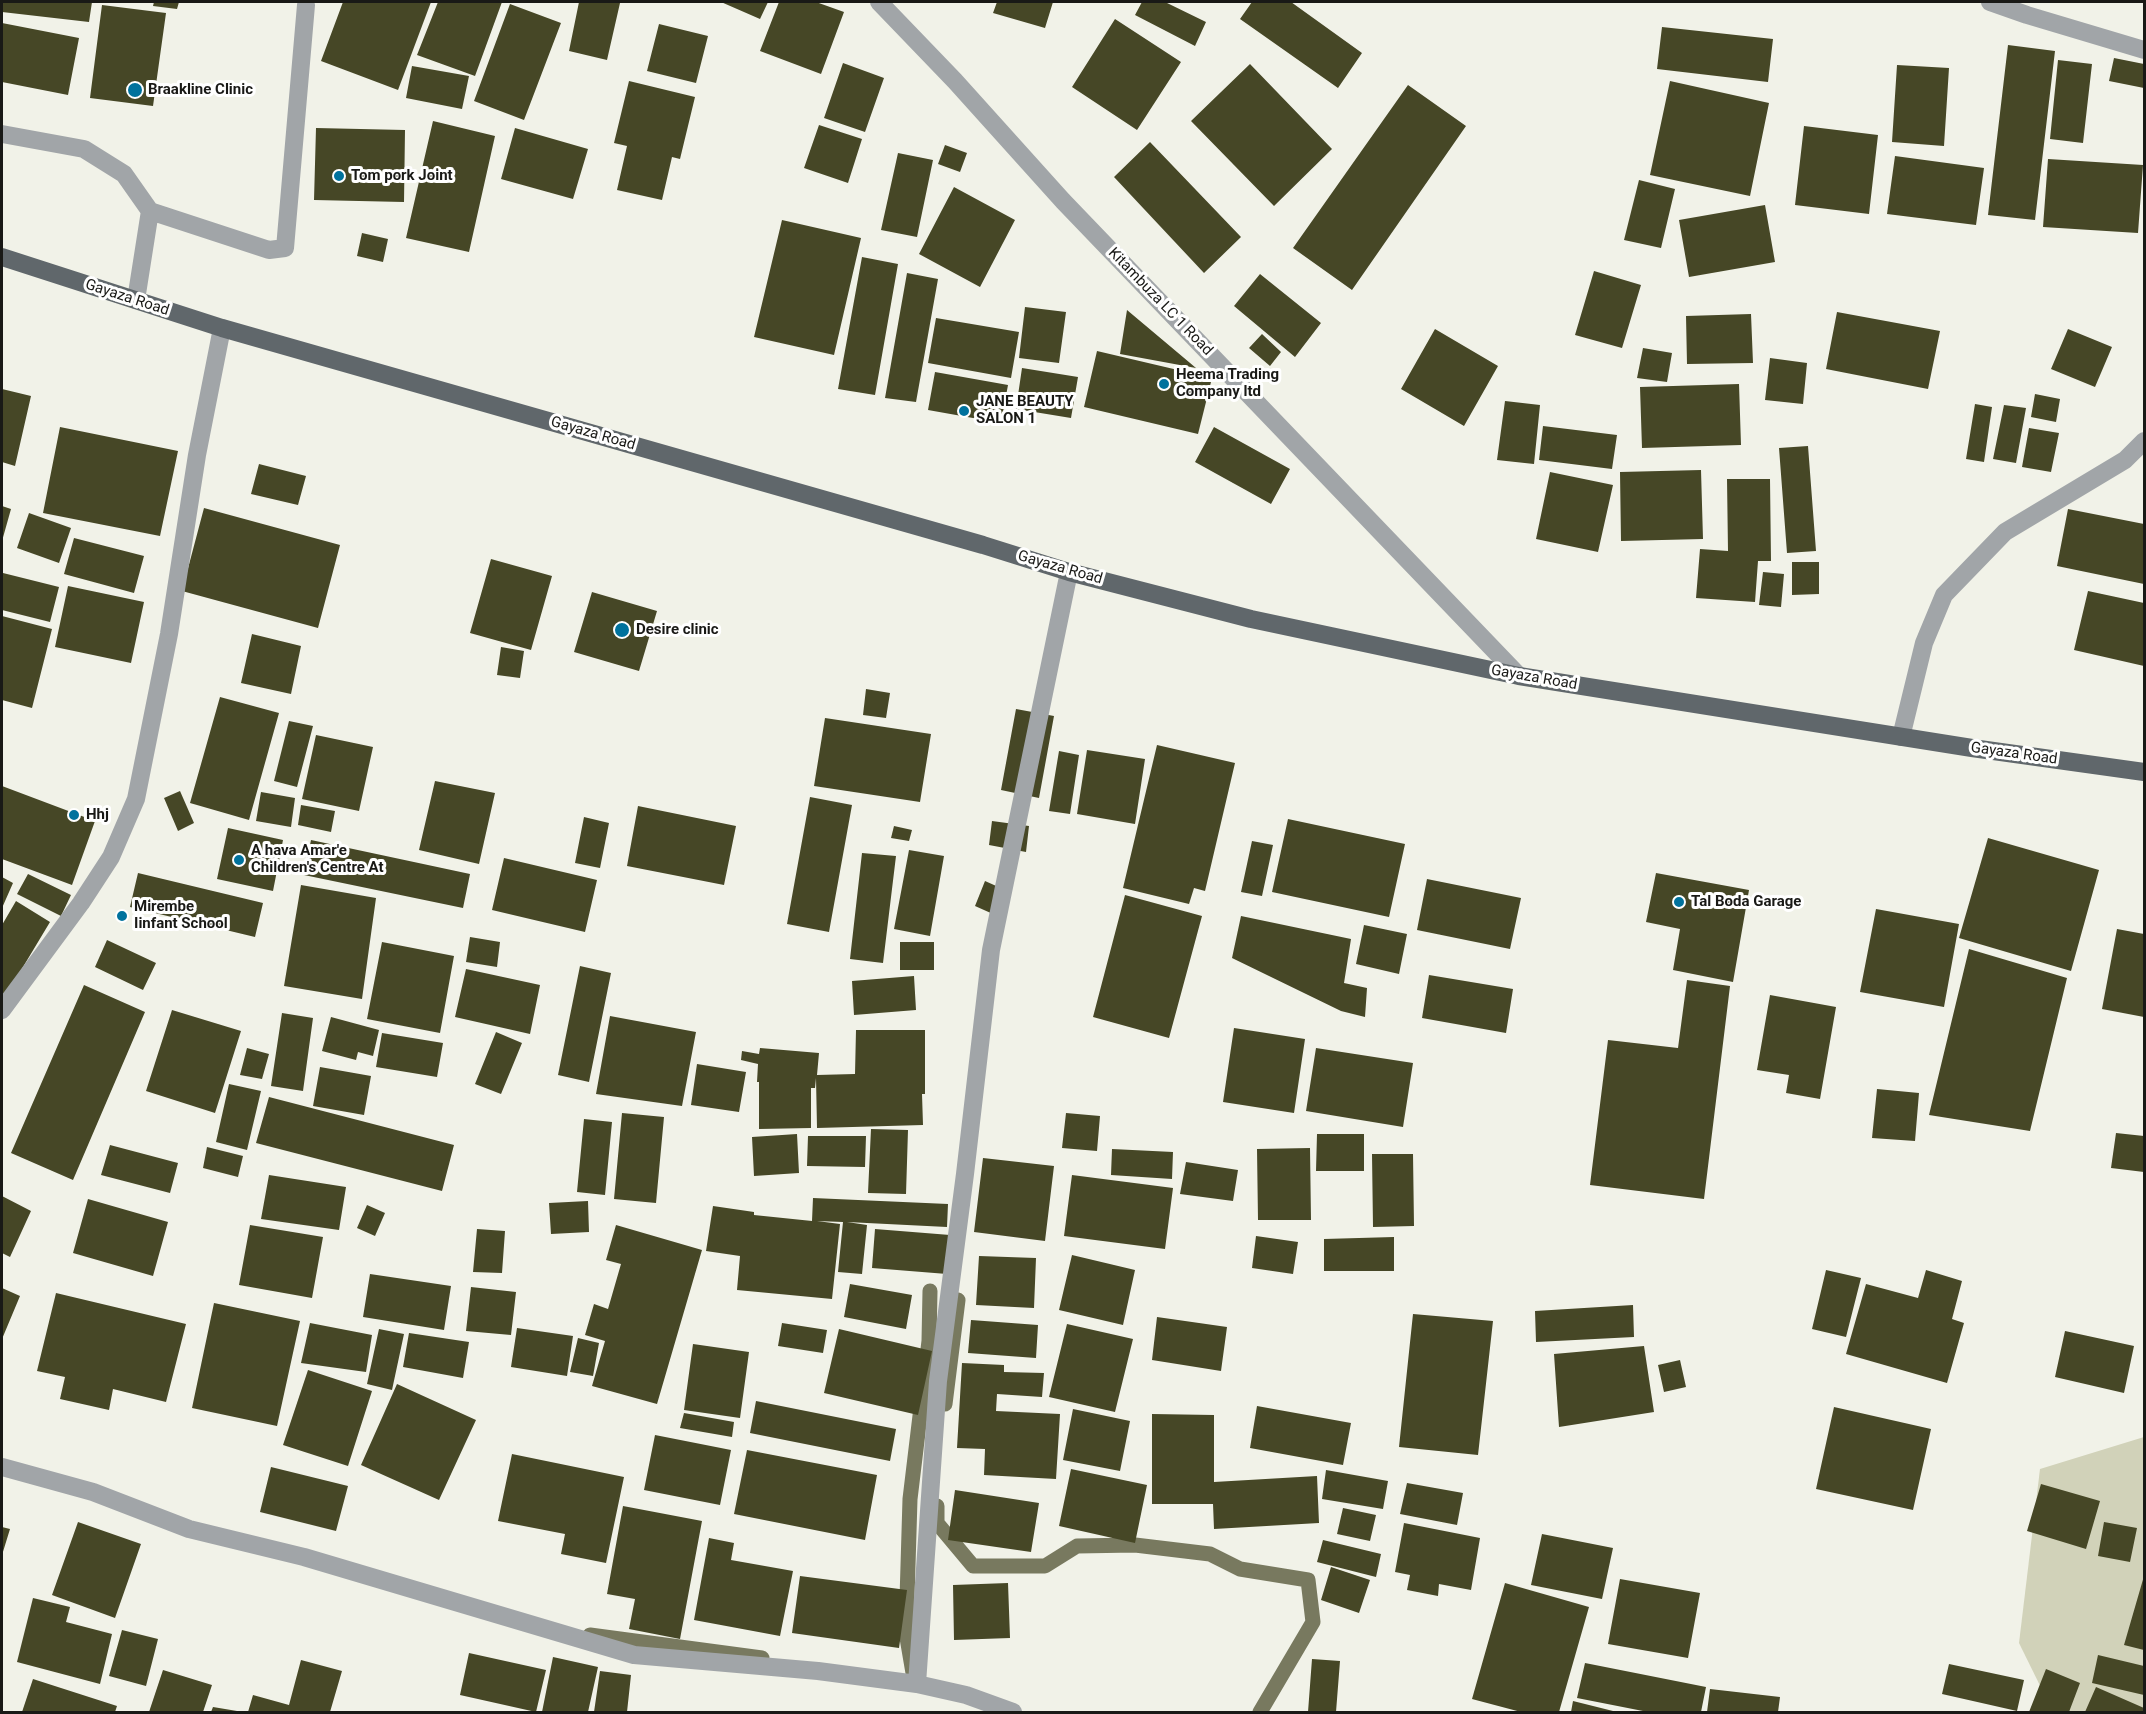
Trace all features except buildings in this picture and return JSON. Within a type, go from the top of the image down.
[{"type":"main road","name":"Gayaza Road","points":[[2,257],[222,328],[983,545],[1069,572],[1251,619],[1519,676],[1901,737],[2145,772]]},
{"type":"street","name":"Kitambuza LC 1 Road","points":[[879,2],[955,81],[1063,201],[1519,676]]},
{"type":"street","points":[[1990,2],[2145,50]]},
{"type":"street","points":[[2,134],[84,149],[124,174],[150,211],[269,250],[285,248],[306,5]]},
{"type":"street","points":[[136,300],[150,211]]},
{"type":"street","points":[[2,1010],[81,903],[111,857],[136,799],[169,634],[197,455],[222,328]]},
{"type":"street","points":[[1901,737],[1924,643],[1944,595],[2005,532],[2125,460],[2145,441]]},
{"type":"street","points":[[917,1684],[938,1381],[991,950],[1069,572]]},
{"type":"street","points":[[2,1467],[93,1492],[189,1529],[304,1557],[634,1655],[818,1671],[917,1684],[966,1695],[1013,1713]]},
{"type":"green space","points":[[2144,1437],[2144,1712],[2053,1712],[2019,1643],[2040,1469]]},
{"type":"waterway","points":[[913,1673],[906,1632],[910,1499],[929,1341],[930,1291]]},
{"type":"waterway","points":[[945,1404],[958,1300]]},
{"type":"waterway","points":[[937,1506],[937,1523],[973,1566],[1045,1566],[1077,1546],[1135,1545],[1210,1554],[1240,1569],[1308,1580],[1313,1622],[1260,1712]]},
{"type":"waterway","points":[[590,1635],[762,1658]]},
{"type":"place","name":"Braakline Clinic","points":[[135,90]]},
{"type":"place","name":"Tom pork Joint","points":[[339,176]]},
{"type":"place","name":"Heema Trading Company ltd","points":[[1164,384]]},
{"type":"place","name":"JANE BEAUTY SALON 1","points":[[964,411]]},
{"type":"place","name":"Desire clinic","points":[[622,630]]},
{"type":"place","name":"Hhj","points":[[74,815]]},
{"type":"place","name":"A hava Amar'e Children's Centre At","points":[[239,860]]},
{"type":"place","name":"Tal Boda Garage","points":[[1679,902]]},
{"type":"place","name":"Mirembe Iinfant School","points":[[122,916]]}]
